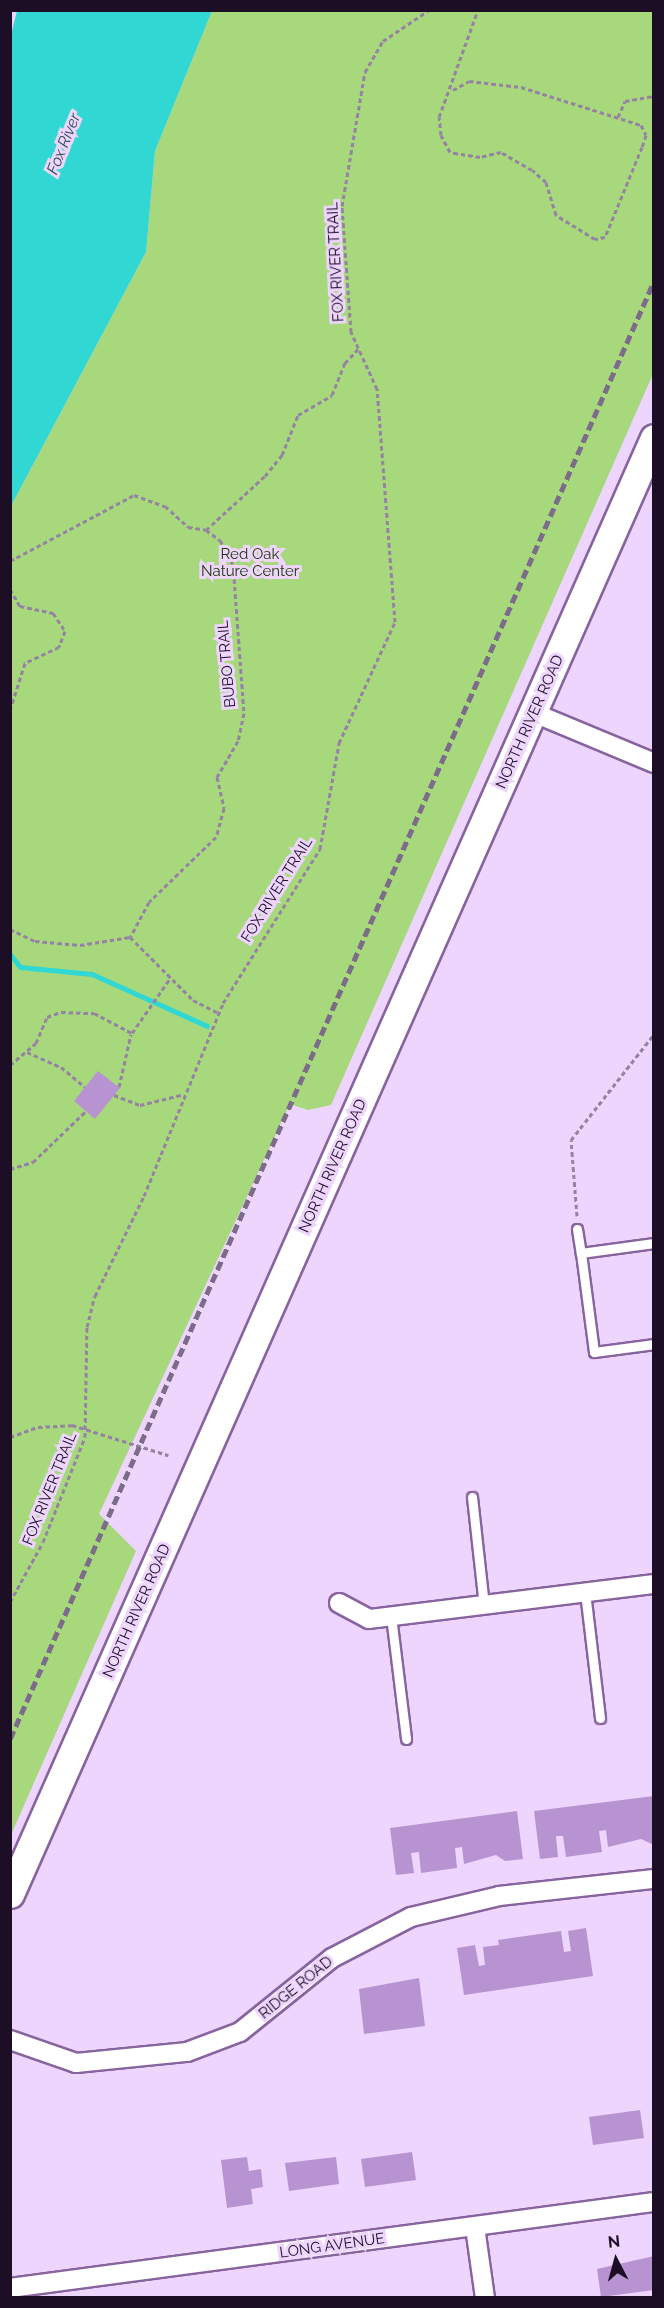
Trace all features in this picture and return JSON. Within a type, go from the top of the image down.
[{"type":"main road","name":"NORTH RIVER ROAD","points":[[10,1894],[654,438]]},
{"type":"street","points":[[534,713],[654,764]]},
{"type":"street","points":[[339,1603],[369,1619],[654,1584]]},
{"type":"street","name":"RIDGE ROAD","points":[[10,2040],[76,2064],[187,2052],[240,2032],[332,1958],[411,1917],[499,1896],[654,1879]]},
{"type":"street","name":"LONG AVENUE","points":[[10,2288],[654,2202]]},
{"type":"street","points":[[475,2227],[485,2298]]},
{"type":"lane","points":[[577,1229],[594,1352],[654,1344]]},
{"type":"lane","points":[[581,1253],[654,1243]]},
{"type":"lane","points":[[472,1497],[484,1605]]},
{"type":"lane","points":[[585,1592],[600,1718]]},
{"type":"lane","points":[[391,1616],[406,1739]]},
{"type":"path","name":"FOX RIVER TRAIL","points":[[10,1602],[43,1542],[87,1427],[87,1327],[95,1296],[144,1196],[182,1095],[220,1014],[268,925],[320,849],[339,743],[395,622],[377,389],[351,332],[342,206],[365,72],[382,40],[429,10]]},
{"type":"path","points":[[453,90],[469,81],[521,87],[641,124],[646,135],[604,237],[595,239],[556,215],[546,182],[532,170],[501,152],[472,157],[450,152],[441,135],[440,117],[453,90],[478,10]]},
{"type":"path","points":[[618,117],[625,101],[654,96]]},
{"type":"path","points":[[206,530],[265,476],[282,455],[298,415],[332,395],[345,363],[358,348]]},
{"type":"path","name":"BUBO TRAIL","points":[[10,561],[134,495],[165,506],[188,527],[206,530],[220,540],[233,564],[244,712],[238,741],[218,777],[224,808],[216,837],[149,902],[130,937]]},
{"type":"path","points":[[10,589],[20,606],[53,613],[65,631],[59,647],[25,663],[10,710]]},
{"type":"path","points":[[10,928],[35,941],[80,945],[130,937],[169,980],[220,1014]]},
{"type":"path","points":[[119,1087],[132,1033],[142,1023],[169,980]]},
{"type":"path","points":[[10,1065],[27,1052],[47,1017],[61,1011],[94,1013],[132,1033]]},
{"type":"path","points":[[577,1229],[571,1140],[654,1034]]},
{"type":"path","points":[[27,1052],[61,1067],[85,1088]]},
{"type":"path","points":[[114,1095],[140,1105],[182,1095]]},
{"type":"path","points":[[10,1169],[33,1162],[86,1111]]},
{"type":"path","points":[[10,1437],[55,1424],[87,1427],[168,1455]]},
{"type":"green space","name":"Red Oak Nature Center","points":[[212,11],[653,11],[653,374],[331,1105],[308,1110],[290,1104],[99,1514],[136,1551],[11,1835],[11,506],[146,252],[155,151]]},
{"type":"water","name":"Fox River","points":[[17,11],[212,11],[155,151],[146,252],[11,506],[10,39]]},
{"type":"building","points":[[98,1071],[120,1088],[95,1119],[74,1101]]},
{"type":"building","points":[[654,1796],[654,1845],[641,1839],[608,1847],[606,1830],[599,1831],[602,1852],[566,1857],[563,1836],[556,1836],[558,1857],[540,1859],[534,1811]]},
{"type":"building","points":[[517,1811],[523,1859],[505,1861],[496,1855],[464,1864],[462,1847],[455,1848],[457,1868],[421,1873],[419,1852],[411,1853],[414,1873],[396,1875],[390,1828]]},
{"type":"building","points":[[586,1928],[593,1976],[464,1995],[457,1948],[475,1945],[479,1966],[485,1965],[483,1947],[499,1945],[498,1940],[561,1931],[564,1952],[571,1951],[568,1931]]},
{"type":"building","points":[[419,1978],[425,2026],[364,2034],[359,1989]]},
{"type":"building","points":[[640,2110],[644,2138],[593,2145],[589,2117]]},
{"type":"building","points":[[412,2152],[416,2180],[365,2187],[361,2159]]},
{"type":"building","points":[[247,2157],[249,2171],[261,2169],[263,2187],[251,2189],[253,2204],[227,2208],[221,2160]]},
{"type":"building","points":[[336,2157],[339,2184],[289,2191],[285,2163]]},
{"type":"building","points":[[654,2256],[654,2290],[601,2297],[597,2269]]},
{"type":"waterway","points":[[10,954],[20,967],[92,974],[207,1026]]},
{"type":"railway","points":[[10,1739],[654,281]]}]
